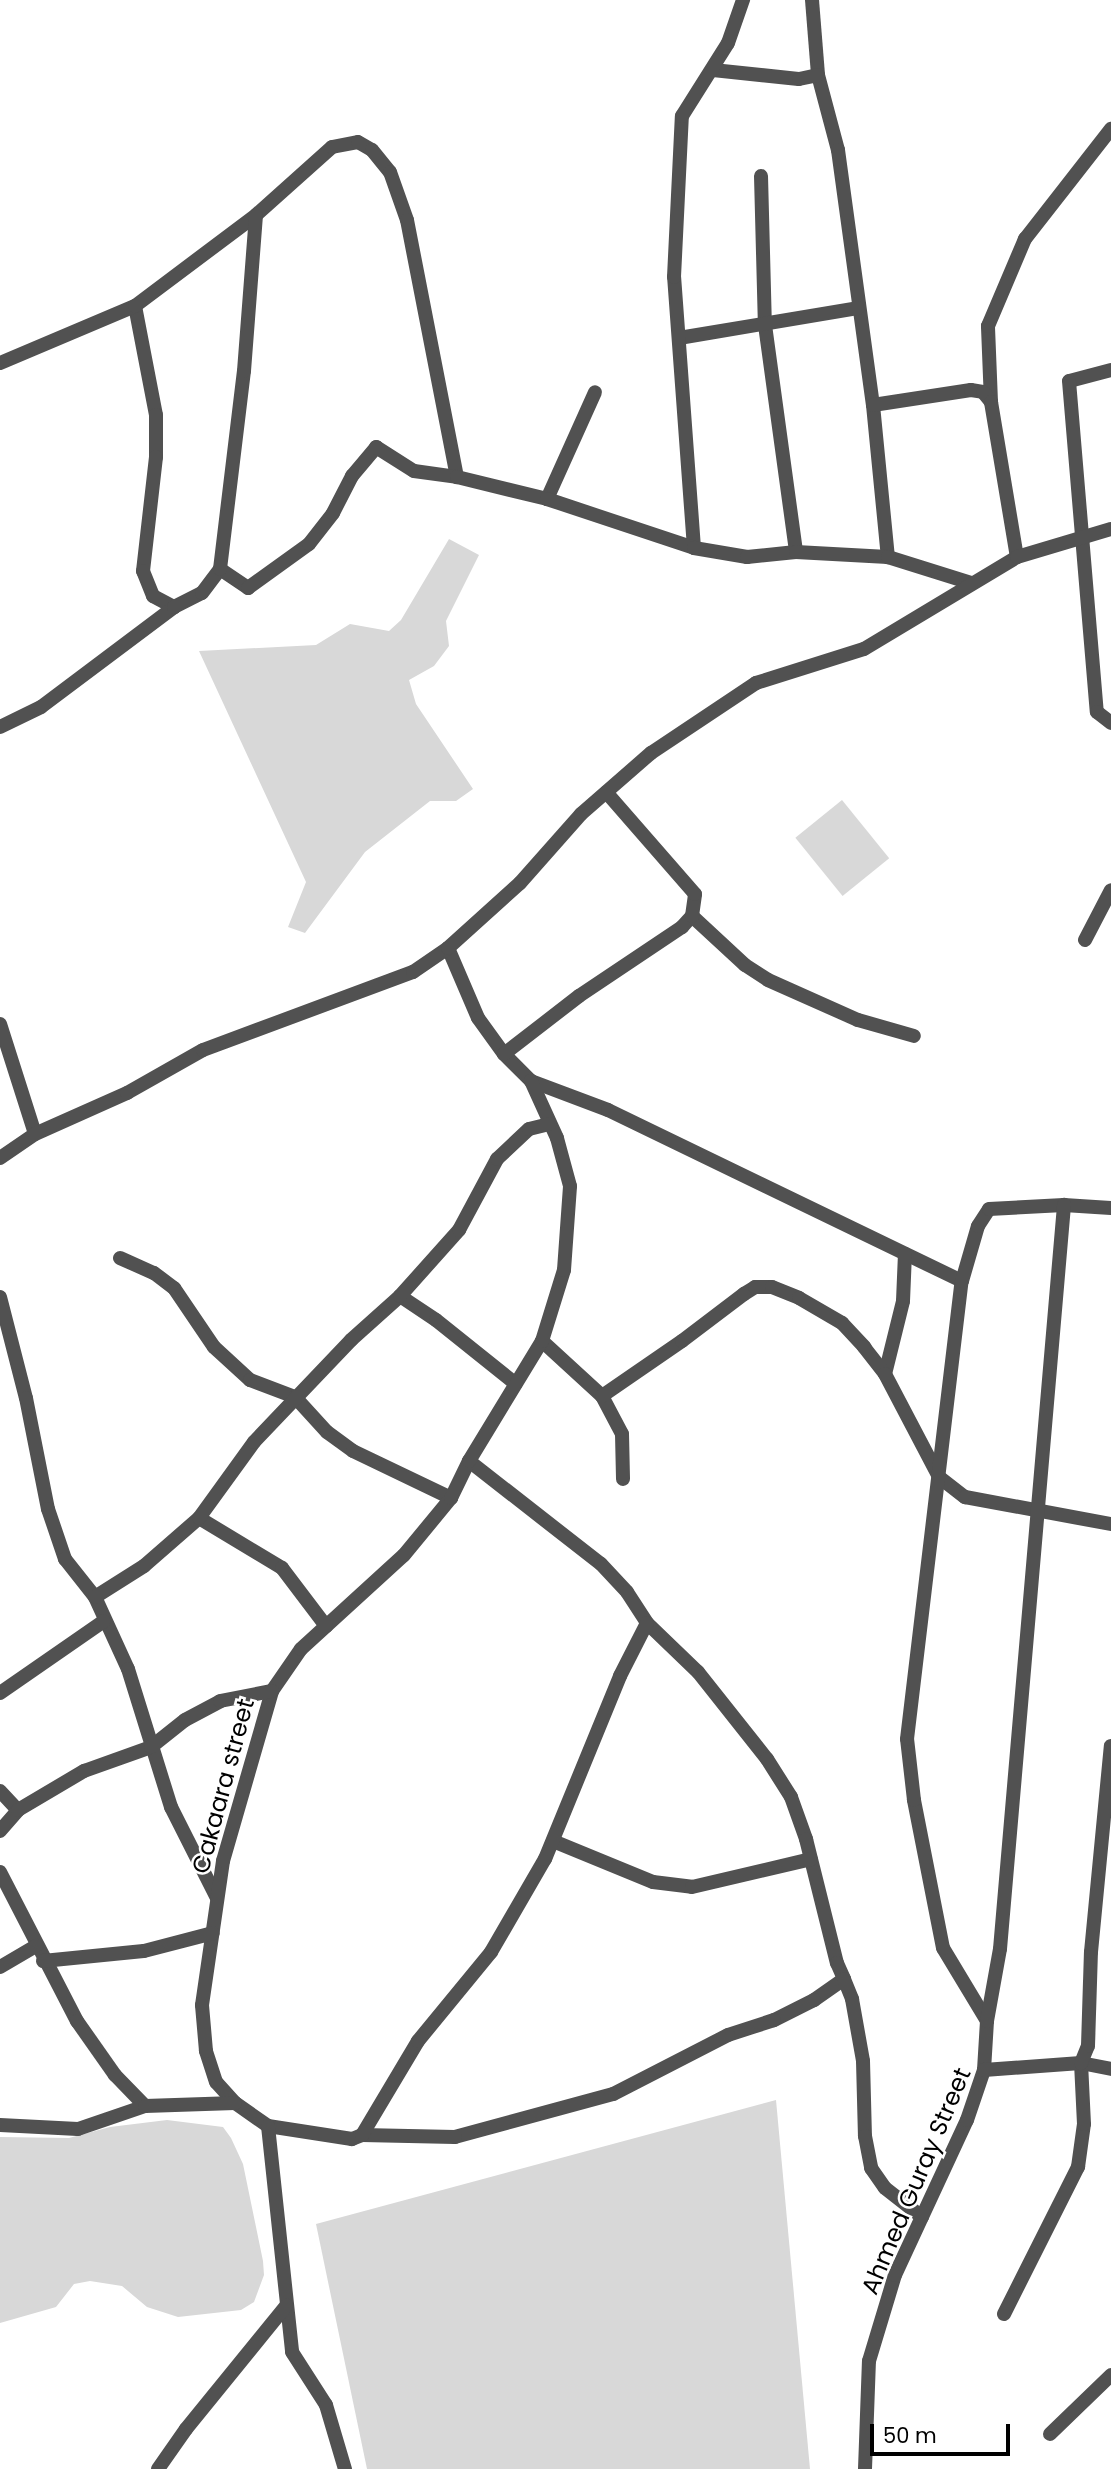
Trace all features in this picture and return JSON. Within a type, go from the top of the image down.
[{"type":"street","points":[[694,548],[690,474],[680,391],[674,277],[682,116],[728,43],[743,0]]},
{"type":"street","points":[[812,0],[818,75],[838,150],[873,405],[888,557]]},
{"type":"street","points":[[713,70],[799,79],[818,75]]},
{"type":"street","points":[[1017,557],[991,402],[988,326],[1026,239],[1111,129]]},
{"type":"street","points":[[0,363],[135,306],[256,215],[332,147],[358,142],[372,150],[390,172],[407,220],[457,477]]},
{"type":"street","points":[[761,176],[765,325],[796,552]]},
{"type":"street","points":[[0,727],[52,700],[174,607],[202,593],[219,569],[244,371],[256,215]]},
{"type":"street","points":[[135,306],[156,415],[156,457],[143,571],[153,596],[174,607]]},
{"type":"street","points":[[679,338],[858,308]]},
{"type":"street","points":[[1111,370],[1069,381],[1097,712],[1111,723]]},
{"type":"street","points":[[873,405],[971,390],[983,392],[991,402]]},
{"type":"street","points":[[547,499],[595,392]]},
{"type":"street","points":[[219,569],[248,588],[309,544],[333,513],[352,476],[376,447],[415,471],[457,477],[547,499],[694,548],[747,557],[796,552],[888,557],[971,583]]},
{"type":"street","points":[[0,1158],[35,1134],[127,1093],[202,1050],[413,972],[448,948],[520,883],[581,814],[651,753],[756,683],[864,649],[1017,557],[1083,535],[1111,529]]},
{"type":"street","points":[[504,1054],[579,996],[682,928],[692,916],[695,894],[606,792]]},
{"type":"street","points":[[1085,940],[1111,890]]},
{"type":"street","points":[[692,916],[745,965],[768,980],[858,1020],[914,1036]]},
{"type":"street","points":[[448,948],[478,1018],[504,1054],[531,1080],[608,1110],[962,1281]]},
{"type":"street","points":[[0,1024],[35,1134]]},
{"type":"street","name":"Cakaara street","points":[[268,2126],[235,2103],[216,2082],[205,2051],[202,2005],[223,1861],[272,1691],[301,1649],[404,1555],[451,1498],[469,1461],[542,1341],[564,1270],[570,1186],[557,1138],[531,1080]]},
{"type":"street","points":[[95,1597],[144,1566],[199,1518],[254,1442],[295,1397],[400,1296],[459,1230],[496,1159],[529,1129],[549,1124]]},
{"type":"street","points":[[984,2070],[986,2021],[1000,1949],[1064,1205]]},
{"type":"street","points":[[986,2021],[943,1948],[914,1800],[907,1739],[962,1281],[978,1226],[989,1209],[1064,1205],[1111,1208]]},
{"type":"street","points":[[886,1374],[903,1301],[905,1254]]},
{"type":"street","points":[[120,1258],[153,1273],[174,1288],[214,1347],[250,1380],[295,1397],[327,1432],[354,1451],[451,1498]]},
{"type":"street","points":[[602,1396],[755,1286],[772,1287],[799,1298],[842,1323],[886,1374],[939,1477],[965,1497],[1111,1524]]},
{"type":"street","points":[[400,1296],[436,1320],[516,1384]]},
{"type":"street","points":[[1,1304],[26,1398],[48,1508],[65,1559],[95,1597],[104,1622],[128,1669],[171,1807],[217,1898]]},
{"type":"street","points":[[542,1341],[602,1396],[622,1434],[623,1479]]},
{"type":"street","points":[[469,1461],[601,1564],[627,1592],[647,1623],[698,1672],[767,1759],[791,1797],[852,1999],[863,2061],[865,2136],[871,2168],[885,2188],[922,2217]]},
{"type":"street","points":[[199,1518],[282,1569],[326,1626]]},
{"type":"street","points":[[0,1693],[104,1622]]},
{"type":"street","points":[[362,2135],[418,2041],[491,1952],[553,1841],[620,1676],[647,1623]]},
{"type":"street","points":[[0,1831],[18,1810],[84,1771],[151,1747],[185,1720],[220,1701],[272,1691]]},
{"type":"street","points":[[1004,2314],[1078,2167],[1084,2124],[1081,2063],[1088,2046],[1091,1952],[1111,1746]]},
{"type":"street","points":[[0,1791],[18,1810]]},
{"type":"street","points":[[553,1841],[653,1882],[692,1887],[811,1859]]},
{"type":"street","points":[[0,1872],[43,1961],[77,2021],[114,2076],[145,2106]]},
{"type":"street","points":[[43,1961],[144,1951],[213,1933]]},
{"type":"street","points":[[0,1966],[36,1946]]},
{"type":"street","points":[[345,2469],[326,2405],[292,2352],[268,2126],[352,2139],[362,2135],[455,2137],[613,2094],[728,2035],[774,2020],[814,2000],[844,1979]]},
{"type":"street","name":"Ahmed Guray Street","points":[[865,2469],[869,2361],[895,2274],[967,2120],[984,2070],[1081,2063],[1111,2069]]},
{"type":"street","points":[[0,2125],[78,2129],[145,2106],[235,2103]]},
{"type":"street","points":[[158,2469],[186,2429],[286,2306]]},
{"type":"street","points":[[1050,2434],[1111,2375]]},
{"type":"shaded area","points":[[449,539],[479,555],[446,621],[449,646],[434,666],[409,680],[416,704],[473,789],[456,801],[430,801],[365,852],[305,933],[288,927],[306,882],[199,651],[316,645],[350,624],[389,631],[401,620]]},
{"type":"shaded area","points":[[842,800],[889,858],[843,896],[795,838]]},
{"type":"shaded area","points":[[776,2100],[810,2469],[367,2469],[316,2224]]},
{"type":"shaded area","points":[[167,2120],[223,2127],[231,2138],[243,2164],[263,2261],[264,2275],[254,2302],[241,2310],[178,2317],[147,2307],[122,2286],[90,2281],[74,2284],[56,2307],[0,2323],[0,2137],[69,2138],[110,2127]]}]
